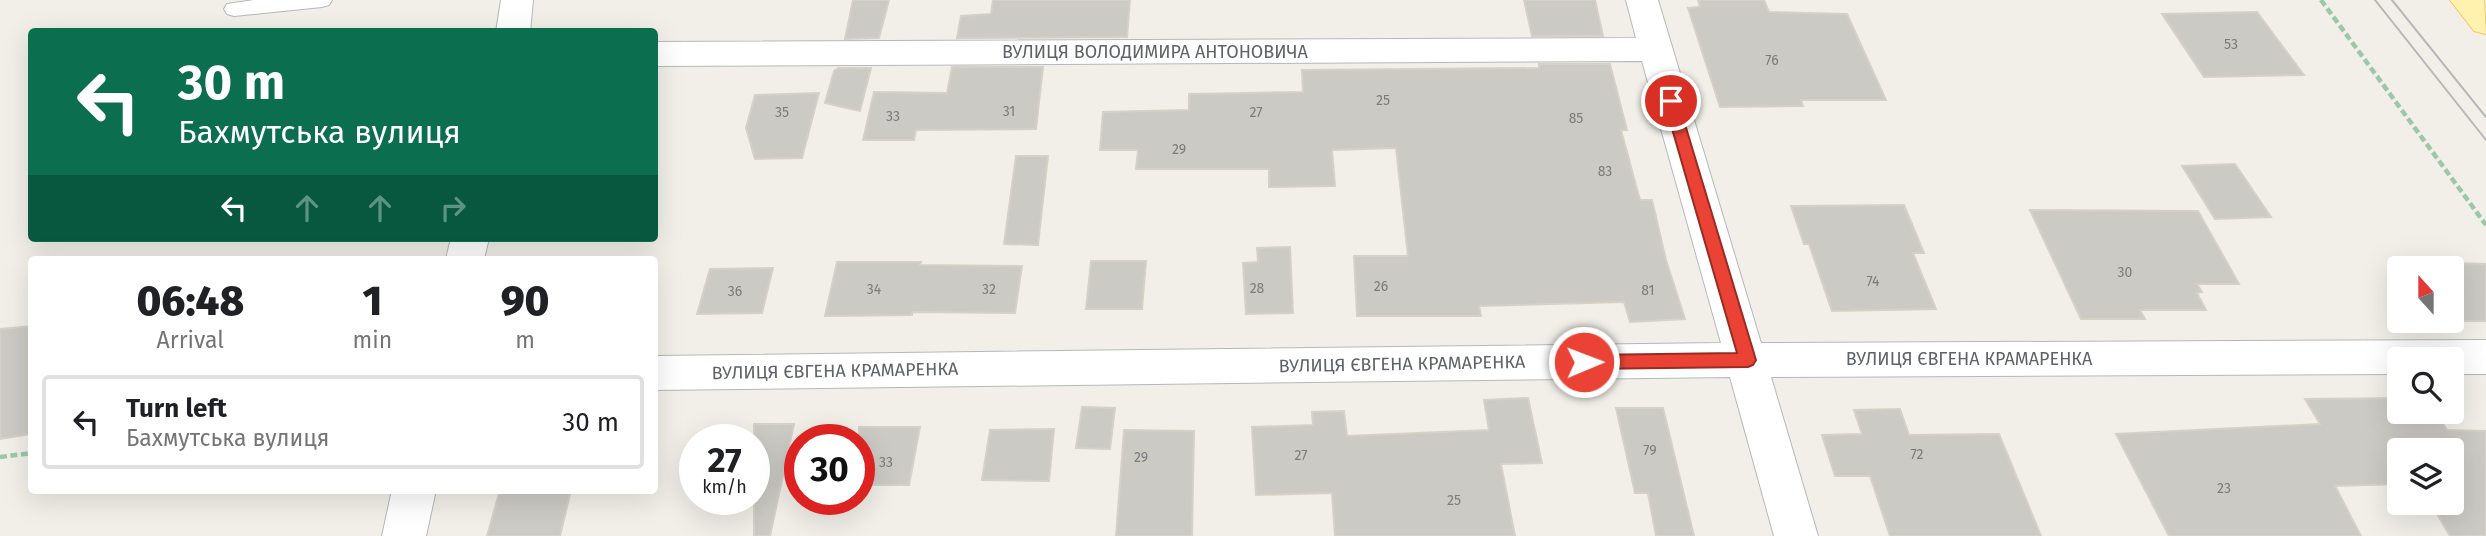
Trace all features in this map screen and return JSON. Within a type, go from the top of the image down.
[{"type":"main road","points":[[2466,0],[2486,23]]},
{"type":"street","points":[[514,28],[517,0]]},
{"type":"street","points":[[1642,0],[1797,536]]},
{"type":"street","name":"ВУЛИЦЯ ВОЛОДИМИРА АНТОНОВИЧА","points":[[658,54],[1656,49]]},
{"type":"street","name":"ВУЛИЦЯ ЄВГЕНА КРАМАРЕНКА","points":[[658,373],[1748,360],[2486,357]]},
{"type":"street","points":[[404,536],[413,494]]},
{"type":"lane","points":[[234,9],[322,0]]},
{"type":"path","points":[[2321,0],[2486,225]]},
{"type":"path","points":[[0,457],[28,454]]},
{"type":"building","points":[[853,0],[889,0],[879,38],[845,39]]},
{"type":"building","points":[[993,0],[1130,0],[1127,37],[957,38],[961,16],[991,14]]},
{"type":"building","points":[[1524,0],[1595,0],[1603,36],[1532,36]]},
{"type":"building","points":[[1698,0],[1764,0],[1769,12],[1847,14],[1886,100],[1801,100],[1803,106],[1720,107],[1688,8],[1700,7]]},
{"type":"building","points":[[2257,12],[2304,75],[2204,77],[2162,14]]},
{"type":"building","points":[[1539,64],[1610,64],[1627,130],[1621,130],[1640,200],[1652,200],[1666,260],[1685,319],[1630,322],[1624,302],[1479,306],[1481,316],[1357,316],[1354,256],[1408,256],[1396,148],[1332,150],[1335,186],[1269,187],[1269,169],[1136,169],[1138,150],[1100,150],[1103,112],[1189,110],[1189,94],[1303,92],[1302,70],[1539,68]]},
{"type":"building","points":[[952,67],[1043,67],[1036,129],[916,130],[914,140],[863,140],[874,92],[947,93]]},
{"type":"building","points":[[838,68],[871,68],[860,111],[825,103],[834,71]]},
{"type":"building","points":[[819,93],[802,158],[755,159],[746,128],[755,95]]},
{"type":"building","points":[[1016,156],[1048,156],[1038,245],[1004,244]]},
{"type":"building","points":[[2235,164],[2271,217],[2215,219],[2182,166]]},
{"type":"building","points":[[1904,205],[1924,253],[1913,253],[1936,309],[1832,311],[1809,244],[1804,244],[1791,206]]},
{"type":"building","points":[[2030,210],[2198,211],[2239,284],[2197,284],[2202,292],[2197,293],[2206,310],[2140,310],[2145,319],[2081,319]]},
{"type":"building","points":[[1290,247],[1293,313],[1246,314],[1243,263],[1258,262],[1257,248]]},
{"type":"building","points":[[1091,261],[1146,261],[1142,309],[1086,309]]},
{"type":"building","points":[[837,262],[1022,266],[1015,313],[912,312],[912,315],[825,316]]},
{"type":"building","points":[[2464,263],[2486,264],[2486,321],[2464,321]]},
{"type":"building","points":[[773,268],[762,313],[697,314],[710,269]]},
{"type":"building","points":[[28,326],[28,435],[0,439],[0,329]]},
{"type":"building","points":[[1528,398],[1542,463],[1501,464],[1515,536],[1335,536],[1332,493],[1256,495],[1252,427],[1313,425],[1312,412],[1344,411],[1347,436],[1489,430],[1484,400]]},
{"type":"building","points":[[2387,398],[2387,424],[2443,424],[2447,430],[2486,431],[2486,536],[2450,536],[2438,515],[2464,515],[2464,438],[2387,438],[2387,484],[2335,486],[2361,536],[2169,536],[2116,434],[2320,424],[2305,399]]},
{"type":"building","points":[[1082,407],[1115,408],[1110,449],[1076,448]]},
{"type":"building","points":[[1616,408],[1663,408],[1694,536],[1656,536],[1648,493],[1635,493]]},
{"type":"building","points":[[1900,409],[1909,435],[1999,434],[2041,536],[1890,536],[1870,476],[1835,476],[1822,435],[1862,434],[1854,410]]},
{"type":"building","points":[[770,424],[784,424],[784,471],[770,536],[754,536],[754,515],[770,515]]},
{"type":"building","points":[[875,427],[920,427],[909,485],[875,485]]},
{"type":"building","points":[[1054,429],[1049,481],[982,480],[990,430]]},
{"type":"building","points":[[1124,430],[1194,431],[1192,536],[1116,536]]},
{"type":"building","points":[[499,494],[570,494],[560,536],[487,536]]},
{"type":"tram line","points":[[2375,0],[2486,140]]},
{"type":"tram line","points":[[2392,0],[2486,117]]},
{"type":"route","points":[[1584,362],[1748,360],[1671,101]]}]
